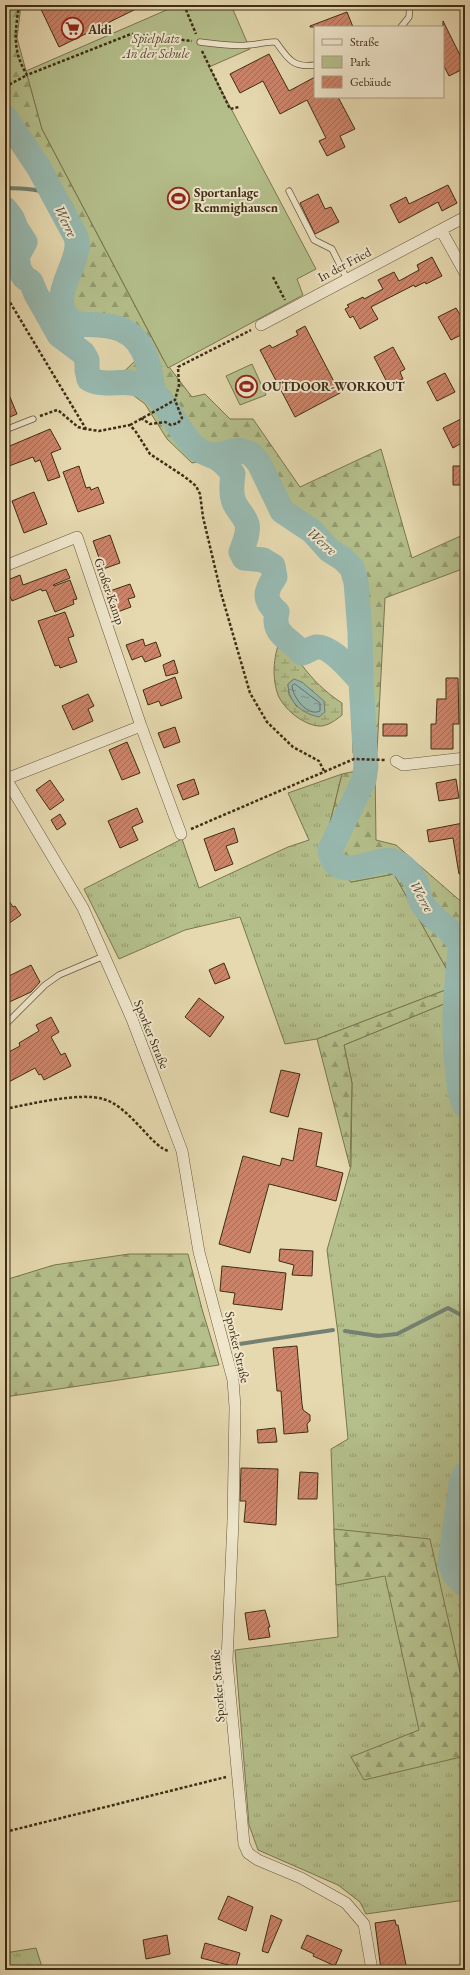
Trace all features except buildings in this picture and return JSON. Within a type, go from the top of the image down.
[{"type":"street","name":"In der Fried","points":[[261,325],[346,279],[465,218]]},
{"type":"street","points":[[441,230],[465,273]]},
{"type":"street","name":"Großer Kamp","points":[[5,566],[77,538],[141,726],[181,834]]},
{"type":"street","points":[[6,778],[141,726]]},
{"type":"street","points":[[396,761],[403,765],[465,758]]},
{"type":"street","name":"Sporker Straße","points":[[6,778],[83,908],[132,1019],[182,1151],[199,1252],[233,1380],[235,1407],[233,1521],[227,1661],[244,1844],[248,1854],[258,1860],[301,1878],[346,1903],[364,1924],[372,1970]]},
{"type":"lane","points":[[403,26],[409,17],[410,5]]},
{"type":"lane","points":[[200,42],[231,46],[276,42],[290,61],[301,65],[314,65]]},
{"type":"lane","points":[[289,191],[314,240],[332,249],[346,279]]},
{"type":"lane","points":[[5,430],[33,419]]},
{"type":"lane","points":[[5,1026],[45,985],[59,974],[104,956]]},
{"type":"path","points":[[19,5],[14,39],[22,66],[27,75]]},
{"type":"path","points":[[184,5],[200,42],[203,55],[230,109],[239,107]]},
{"type":"path","points":[[5,87],[27,75],[131,34],[200,42]]},
{"type":"path","points":[[274,277],[289,309]]},
{"type":"path","points":[[5,294],[86,429]]},
{"type":"path","points":[[140,418],[150,424],[178,423],[182,418],[175,400],[179,385],[178,367],[261,325]]},
{"type":"path","points":[[33,419],[56,410],[62,412],[78,427],[99,431],[130,425],[140,418],[175,400]]},
{"type":"path","points":[[130,425],[150,454],[186,477],[196,486],[200,494],[203,517],[221,593],[250,694],[267,722],[293,747],[319,761],[325,772]]},
{"type":"path","points":[[181,834],[354,758],[371,760]]},
{"type":"path","points":[[5,1109],[84,1097],[102,1098],[123,1109],[158,1146],[165,1150],[182,1151]]},
{"type":"path","points":[[5,1832],[238,1774]]},
{"type":"green space","points":[[5,5],[21,5],[17,38],[42,129],[163,359],[192,397],[205,394],[230,419],[253,419],[300,487],[381,449],[412,558],[465,534],[465,568],[385,598],[377,752],[353,753],[348,579],[323,543],[277,502],[248,452],[192,463],[167,439],[145,404],[114,381],[136,360],[129,341],[69,331],[53,300],[69,241],[5,118]]},
{"type":"green space","name":"Sportanlage Remmighausen","points":[[178,5],[231,5],[250,49],[209,67],[316,269],[297,279],[303,295],[168,368],[42,129],[26,71]]},
{"type":"green space","name":"OUTDOOR-WORKOUT","points":[[252,364],[266,395],[240,405],[226,376]]},
{"type":"green space","points":[[282,635],[302,653],[301,664],[310,675],[330,695],[342,703],[342,715],[334,721],[321,726],[312,725],[294,715],[281,700],[276,687],[274,664]],"holes":[[[294,679],[313,691],[297,707],[289,695],[288,684]]]},
{"type":"green space","points":[[375,767],[376,840],[396,845],[465,905],[465,1085],[456,1050],[456,999],[344,1045],[352,1083],[350,1167],[317,1039],[456,986],[394,874],[351,882],[322,855],[342,774]]},
{"type":"green space","points":[[342,774],[322,855],[351,882],[394,874],[456,986],[317,1039],[285,1044],[240,917],[185,930],[119,959],[84,889],[182,839],[199,888],[288,847],[309,840],[288,793]]},
{"type":"green space","points":[[456,999],[465,1083],[465,1463],[461,1469],[456,1567],[465,1578],[465,1900],[366,1914],[360,1902],[338,1885],[258,1850],[249,1825],[235,1650],[338,1637],[331,1449],[348,1439],[338,1334],[327,1250],[351,1166],[352,1083],[344,1045]]},
{"type":"green space","points":[[129,1254],[188,1254],[202,1309],[219,1365],[5,1397],[5,1280],[54,1265]]},
{"type":"green space","points":[[465,1463],[465,1503],[463,1507],[465,1578],[456,1567],[447,1530],[461,1469]]},
{"type":"green space","points":[[334,1529],[430,1539],[465,1694],[465,1756],[364,1780],[351,1757],[419,1730],[385,1576],[336,1585]]},
{"type":"green space","points":[[36,1948],[43,1970],[5,1970],[5,1953]]},
{"type":"water","points":[[294,679],[302,682],[324,701],[325,712],[319,717],[302,710],[294,702],[289,691],[288,684]]},
{"type":"waterway","name":"Werre","points":[[5,117],[39,168],[76,237],[76,254],[64,286],[62,296],[62,307],[66,316],[76,324],[113,327],[123,330],[132,336],[144,352],[150,371],[153,391]]},
{"type":"waterway","points":[[5,188],[37,190],[54,195]]},
{"type":"waterway","name":"Werre","points":[[5,209],[12,218],[16,228],[25,242],[17,257],[19,269],[24,277],[31,282],[59,335],[83,353],[87,360],[89,379],[102,383],[134,383],[150,390],[158,397],[189,441],[202,452],[221,461],[233,474],[233,499],[247,524],[247,534],[241,552],[244,558],[263,560],[273,566],[275,577],[269,587],[267,595],[269,603],[277,612],[276,620],[279,631],[302,653],[316,647],[322,647],[328,650],[361,681]]},
{"type":"waterway","name":"Werre","points":[[80,351],[83,324]]},
{"type":"waterway","name":"Werre","points":[[213,456],[239,450],[251,454],[259,463],[282,511],[312,531],[329,550],[343,559],[352,568],[356,582],[360,632],[366,766],[364,780],[330,850],[334,861],[340,866],[348,868],[377,862],[397,862],[407,870],[417,884],[420,899],[426,908],[461,944],[456,993],[455,1041],[459,1086],[465,1106]]},
{"type":"waterway","points":[[345,1331],[378,1336],[397,1334],[448,1308],[465,1317]]},
{"type":"waterway","points":[[233,1345],[333,1330]]},
{"type":"waterway","name":"Werre","points":[[465,1474],[461,1484],[450,1564],[455,1575],[465,1585]]},
{"type":"place","name":"Aldi","points":[[73,29]]},
{"type":"place","name":"Sportanlage Remmighausen","points":[[179,199]]},
{"type":"place","name":"OUTDOOR-WORKOUT","points":[[246,386]]},
{"type":"park label","name":"Spielplatz An der Schule","points":[[156,46]]}]
